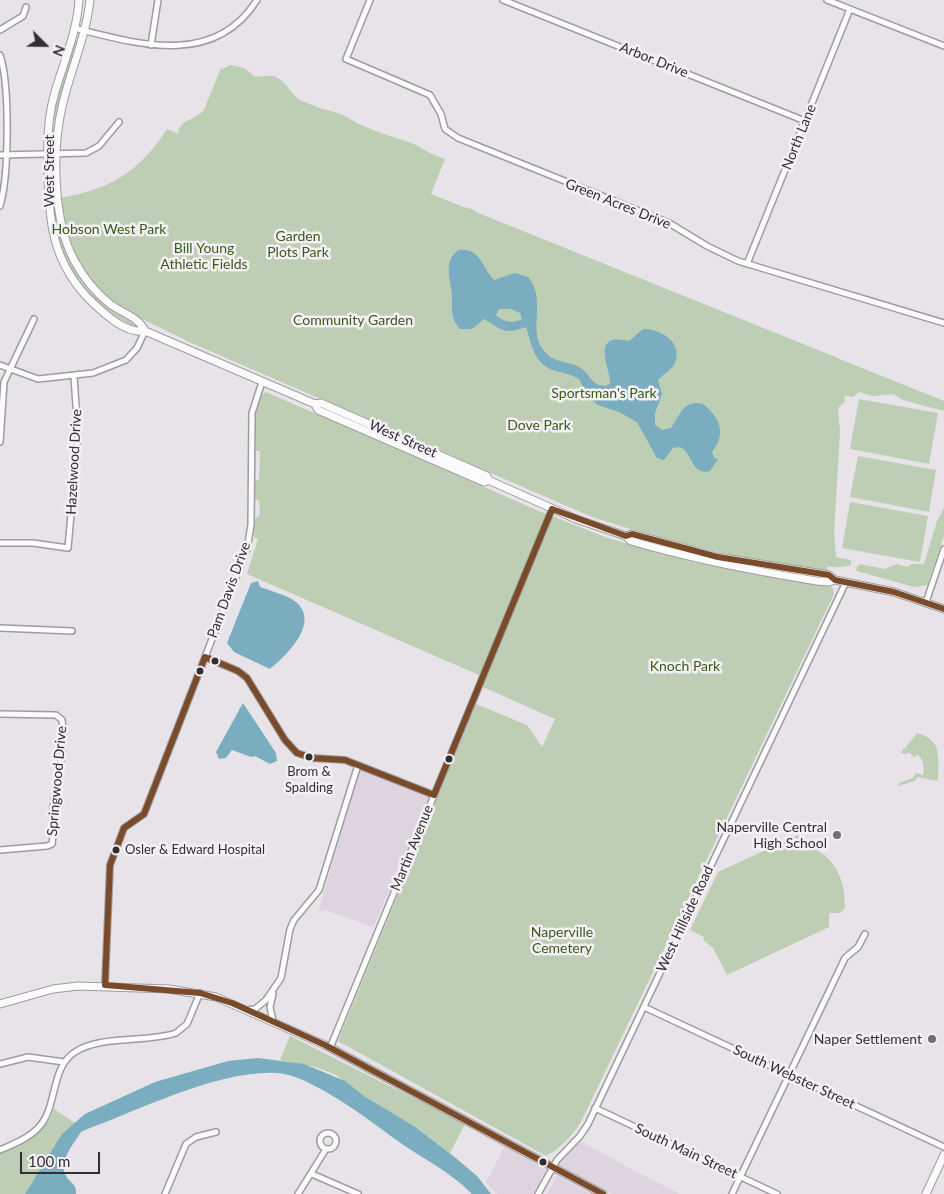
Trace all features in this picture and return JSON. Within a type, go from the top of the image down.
[{"type":"street","name":"West Street","points":[[79,0],[74,28],[52,104],[47,155],[47,197],[50,226],[69,273],[83,292],[106,314],[137,332],[145,331],[315,404],[318,410],[484,482],[488,480],[552,509],[626,536],[632,534],[718,557],[829,575],[835,580],[883,589],[944,609]]},
{"type":"street","name":"West Street","points":[[90,0],[85,31],[62,108],[57,155],[60,219],[70,252],[93,288],[110,304],[141,322],[145,331]]},
{"type":"street","points":[[151,46],[158,0]]},
{"type":"street","points":[[74,28],[151,46],[184,46],[214,36],[236,22],[256,0]]},
{"type":"street","name":"Green Acres Drive","points":[[370,0],[346,59],[430,95],[441,114],[445,129],[458,138],[669,224],[707,246],[747,264],[944,323]]},
{"type":"street","name":"Arbor Drive","points":[[503,0],[805,121]]},
{"type":"street","points":[[827,0],[944,46]]},
{"type":"street","points":[[0,30],[23,16],[26,7]]},
{"type":"street","name":"North Lane","points":[[747,264],[850,9]]},
{"type":"street","points":[[0,55],[5,80],[3,155],[5,182],[0,206]]},
{"type":"street","points":[[3,155],[81,154],[94,150],[105,140],[119,122]]},
{"type":"street","points":[[0,442],[3,388],[34,318]]},
{"type":"street","points":[[0,365],[38,379],[74,377],[93,373],[122,363],[134,352],[145,331]]},
{"type":"street","name":"Hazelwood Drive","points":[[0,543],[33,543],[68,548],[78,434],[74,377]]},
{"type":"street","name":"Pam Davis Drive","points":[[106,985],[110,865],[124,828],[144,814],[247,549],[251,525],[252,413],[262,382]]},
{"type":"street","name":"Martin Avenue","points":[[330,1048],[552,509]]},
{"type":"street","points":[[926,602],[944,549]]},
{"type":"street","name":"West Hillside Road","points":[[538,1194],[553,1167],[580,1136],[595,1108],[846,582]]},
{"type":"street","points":[[0,628],[72,631]]},
{"type":"street","points":[[205,657],[238,671],[248,678],[285,740],[297,753],[312,758],[337,759],[358,765],[434,795]]},
{"type":"street","name":"Springwood Drive","points":[[0,714],[56,715],[61,718],[63,728],[60,772],[53,812],[52,844],[0,850]]},
{"type":"street","points":[[273,1021],[270,1007],[273,993],[284,971],[290,929],[294,920],[319,890],[358,765]]},
{"type":"street","points":[[732,1194],[844,958],[858,947],[865,934]]},
{"type":"street","points":[[0,1004],[60,988],[106,985],[200,993],[248,1010],[330,1048],[603,1194]]},
{"type":"street","points":[[0,1150],[28,1137],[43,1123],[64,1062],[74,1052],[86,1046],[176,1033],[187,1024],[200,993]]},
{"type":"street","points":[[248,1010],[260,1005],[273,993]]},
{"type":"street","name":"South Webster Street","points":[[644,1007],[944,1147]]},
{"type":"street","points":[[0,1064],[28,1057],[64,1062]]},
{"type":"street","name":"South Main Street","points":[[595,1108],[776,1194]]},
{"type":"street","points":[[165,1194],[186,1144],[196,1137],[216,1132]]},
{"type":"street","points":[[298,1194],[326,1149]]},
{"type":"street","points":[[926,1194],[944,1155]]},
{"type":"street","points":[[312,1174],[358,1194]]},
{"type":"shaded area","points":[[360,768],[431,798],[373,927],[325,910],[318,913]]},
{"type":"shaded area","points":[[580,1141],[680,1194],[612,1194],[556,1165]]},
{"type":"shaded area","points":[[505,1146],[546,1170],[533,1194],[497,1194],[486,1182]]},
{"type":"shaded area","points":[[557,1176],[576,1186],[592,1194],[547,1194]]},
{"type":"green space","points":[[74,41],[79,41],[54,144],[55,105]]},
{"type":"green space","points":[[231,65],[244,68],[254,76],[276,77],[304,103],[342,115],[370,130],[422,148],[434,158],[438,167],[437,176],[430,194],[442,204],[469,208],[483,217],[482,220],[455,225],[447,231],[441,240],[437,264],[437,290],[440,312],[438,316],[427,316],[423,285],[422,270],[429,251],[429,225],[412,211],[400,207],[390,208],[338,234],[304,263],[270,299],[265,300],[259,295],[261,291],[317,229],[314,216],[305,205],[293,198],[275,199],[259,206],[251,207],[188,181],[176,189],[161,228],[141,269],[139,287],[132,295],[133,302],[125,305],[118,300],[121,286],[131,268],[134,255],[159,198],[163,183],[174,167],[183,141],[178,131],[186,121],[204,110],[208,105],[220,73]]},
{"type":"green space","points":[[221,68],[445,159],[431,194],[838,358],[827,572],[708,550],[592,517],[187,341],[118,307],[94,285],[79,262],[66,230],[61,198],[95,189],[122,176],[145,157],[167,129],[192,139]]},
{"type":"green space","points":[[51,167],[59,227],[67,251],[110,308],[137,324],[139,330],[102,306],[76,277],[66,259],[54,220]]},
{"type":"green space","points":[[575,253],[944,401],[944,411],[903,400],[893,394],[873,396],[859,392],[853,397],[845,396],[844,403],[838,408],[840,432],[834,534],[836,557],[851,560],[851,565],[834,567],[818,564],[799,550],[794,543],[788,545],[778,540],[770,543],[756,541],[746,548],[739,549],[731,540],[727,539],[723,546],[714,549],[701,543],[690,544],[688,541],[691,534],[689,529],[646,519],[644,514],[652,510],[654,504],[652,501],[623,474],[601,467],[595,457],[630,443],[651,443],[654,454],[666,458],[673,448],[680,447],[688,453],[694,466],[710,471],[718,459],[714,458],[712,452],[720,442],[718,422],[709,409],[691,403],[680,410],[671,428],[662,430],[655,425],[655,413],[660,401],[658,380],[674,358],[675,347],[673,342],[669,337],[657,331],[644,330],[638,331],[629,341],[620,339],[611,342],[620,324],[623,289],[587,269],[577,268],[573,257]]},
{"type":"green space","points":[[499,309],[511,309],[520,313],[522,319],[512,322],[505,320],[496,314]]},
{"type":"green space","points":[[429,325],[440,327],[443,330],[445,372],[441,376],[436,372],[424,369],[423,364],[428,350],[427,328]]},
{"type":"green space","points":[[266,392],[539,511],[608,538],[692,562],[833,588],[834,594],[582,1120],[566,1141],[546,1156],[338,1041],[476,704],[527,725],[542,747],[555,719],[476,684],[479,675],[247,574],[258,539],[254,537],[255,519],[260,515],[259,500],[255,499],[255,482],[259,479],[260,451],[255,451],[256,419],[259,402]]},
{"type":"green space","points":[[859,399],[938,413],[929,464],[850,449]]},
{"type":"green space","points":[[858,456],[936,470],[929,512],[850,497]]},
{"type":"green space","points":[[850,502],[928,516],[920,562],[842,548]]},
{"type":"green space","points":[[944,508],[944,536],[927,585],[914,587],[857,571],[856,568],[860,564],[884,569],[897,564],[907,567],[912,564],[924,564],[937,521]]},
{"type":"green space","points":[[917,733],[931,740],[935,745],[938,758],[938,781],[917,777],[915,781],[898,786],[899,783],[913,778],[916,773],[923,775],[923,762],[916,753],[917,755],[914,757],[908,752],[907,754],[901,753],[904,748],[910,751],[905,748]]},
{"type":"green space","points":[[484,781],[505,798],[501,813],[505,822],[511,826],[390,1066],[363,1054],[357,1044],[359,1035],[351,1018],[364,980],[379,961],[387,957],[394,949],[406,923],[402,922],[407,919],[410,906],[418,897],[422,882],[435,870],[448,848],[449,839],[463,812],[470,787]]},
{"type":"green space","points":[[798,835],[803,844],[799,846],[801,850],[811,847],[820,852],[833,864],[841,880],[845,908],[840,913],[829,913],[829,927],[727,975],[713,948],[703,940],[704,937],[690,930],[718,872]]},
{"type":"green space","points":[[290,1036],[465,1124],[450,1153],[414,1126],[364,1096],[336,1075],[316,1067],[280,1060]]},
{"type":"green space","points":[[54,1109],[81,1127],[74,1132],[60,1168],[68,1194],[0,1194],[0,1154],[25,1142],[39,1132],[50,1118]]},
{"type":"water","points":[[459,250],[466,250],[477,255],[494,280],[515,273],[528,277],[537,296],[536,327],[540,345],[551,357],[578,366],[594,382],[601,386],[610,384],[605,354],[605,347],[609,342],[616,339],[629,341],[643,329],[656,331],[668,338],[676,348],[677,355],[674,365],[658,380],[662,394],[655,413],[655,425],[662,430],[671,428],[686,406],[691,404],[703,404],[709,409],[720,426],[717,445],[712,452],[714,458],[718,459],[710,471],[704,472],[699,470],[685,450],[680,447],[673,448],[664,460],[657,458],[637,422],[619,412],[598,405],[587,396],[579,379],[549,368],[538,359],[526,327],[508,331],[484,319],[472,329],[460,329],[452,312],[449,265],[454,254]],"holes":[[[499,309],[511,309],[520,313],[522,319],[508,322],[496,315]]]},
{"type":"water","points":[[258,581],[260,587],[284,595],[296,602],[303,610],[305,620],[298,639],[270,669],[234,652],[227,643],[251,583]]},
{"type":"water","points":[[243,703],[276,753],[277,761],[270,764],[255,756],[251,757],[232,750],[226,758],[219,759],[216,752]]},
{"type":"water","points":[[258,1058],[304,1064],[345,1081],[364,1096],[414,1126],[452,1155],[477,1176],[491,1194],[472,1194],[445,1172],[322,1089],[306,1081],[277,1073],[254,1074],[205,1084],[85,1130],[81,1132],[64,1162],[66,1175],[75,1186],[76,1194],[25,1194],[62,1134],[85,1114],[155,1082],[228,1061]]},
{"type":"transit line","points":[[552,509],[626,536],[632,534],[718,557],[829,575],[835,580],[894,592],[944,609]]},
{"type":"transit line","points":[[434,795],[552,509]]},
{"type":"transit line","points":[[205,657],[238,671],[247,678],[285,740],[297,753],[312,758],[345,760],[434,795]]},
{"type":"transit line","points":[[105,985],[110,865],[124,828],[144,814],[205,657]]},
{"type":"transit line","points":[[105,985],[200,993],[232,1003],[325,1045],[603,1194]]},
{"type":"place","name":"Brom & Spalding","points":[[309,757]]},
{"type":"place","name":"Naperville Central High School","points":[[837,835]]},
{"type":"place","name":"Osler & Edward Hospital","points":[[116,850]]},
{"type":"place","name":"Naper Settlement","points":[[932,1039]]},
{"type":"park label","name":"Hobson West Park","points":[[109,229]]},
{"type":"park label","name":"Garden Plots Park","points":[[298,244]]},
{"type":"park label","name":"Bill Young Athletic Fields","points":[[204,256]]},
{"type":"park label","name":"Community Garden","points":[[353,320]]},
{"type":"park label","name":"Sportsman's Park","points":[[604,393]]},
{"type":"park label","name":"Dove Park","points":[[539,425]]},
{"type":"park label","name":"Knoch Park","points":[[685,666]]},
{"type":"park label","name":"Naperville Cemetery","points":[[562,940]]}]
